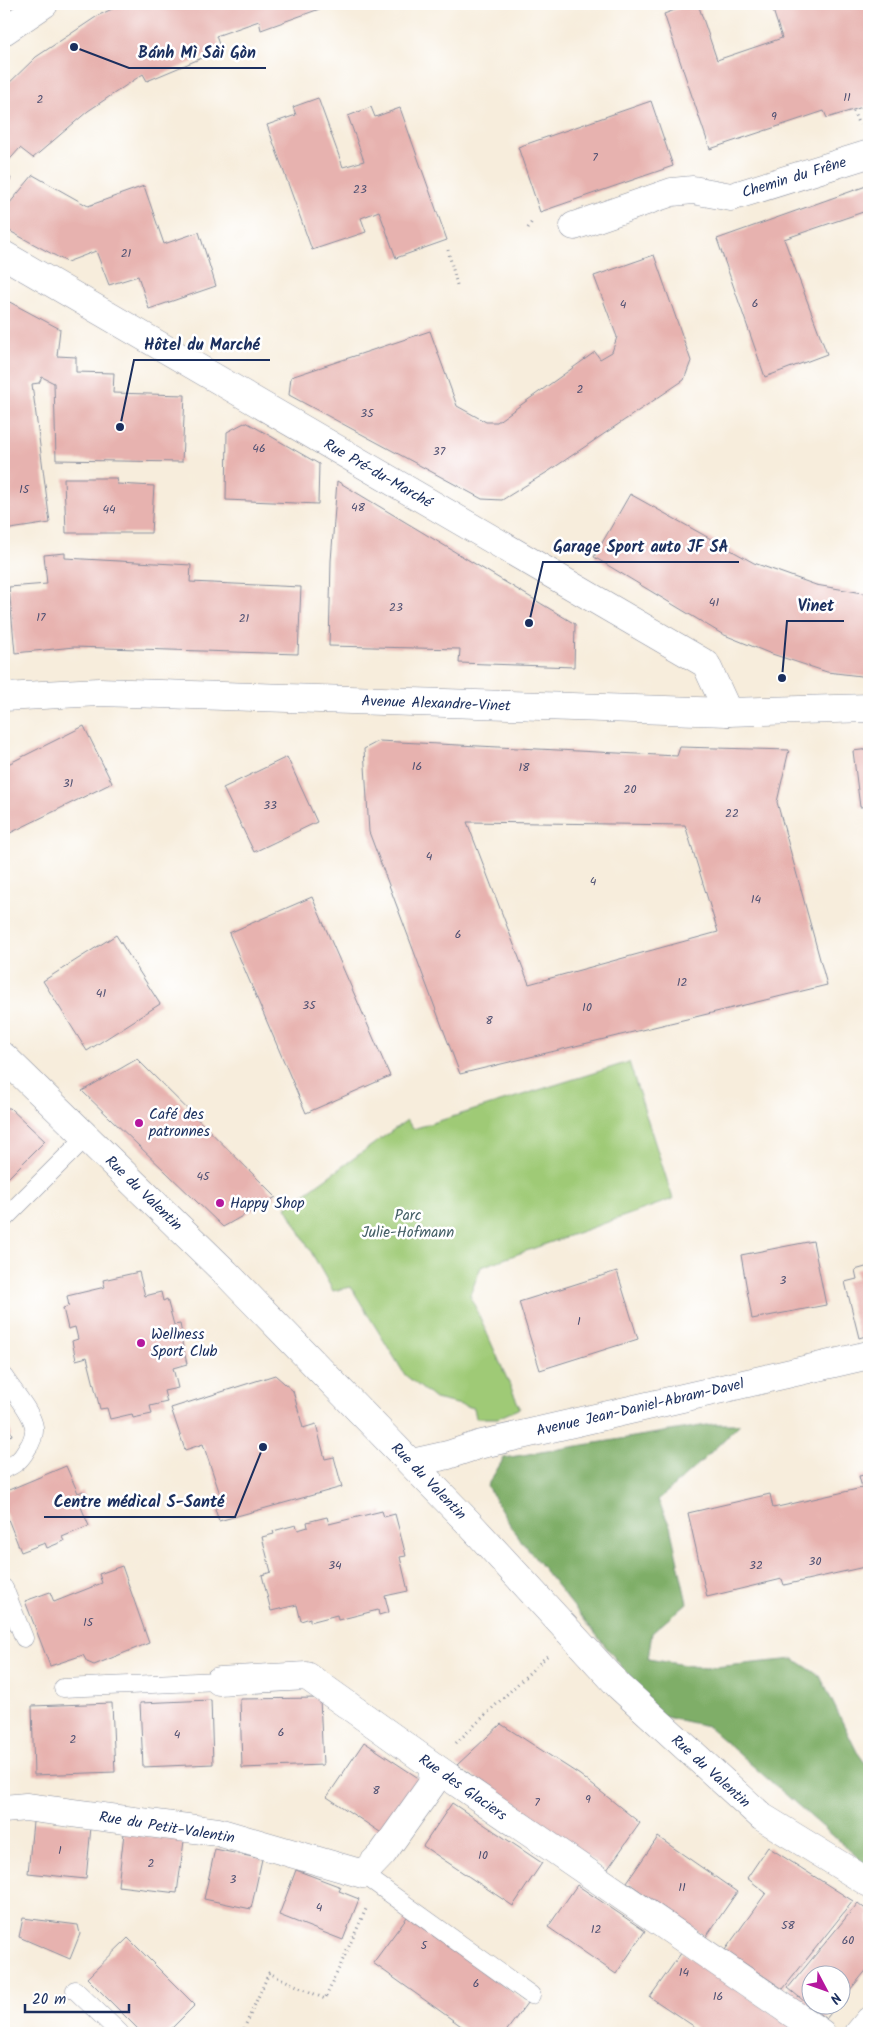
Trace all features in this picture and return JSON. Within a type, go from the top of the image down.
[{"type":"street","points":[[4,31],[44,4]]},
{"type":"street","name":"Chemin du Frêne","points":[[574,226],[672,192],[693,190],[731,197],[869,154]]},
{"type":"street","name":"Rue Pré-du-Marché","points":[[4,255],[706,664],[728,712]]},
{"type":"street","name":"Avenue Alexandre-Vinet","points":[[4,697],[99,692],[728,712],[869,708]]},
{"type":"street","name":"Rue du Valentin","points":[[4,1058],[226,1273],[412,1463],[619,1686],[762,1817],[869,1884]]},
{"type":"street","name":"Avenue Jean-Daniel-Abram-Davel","points":[[412,1463],[448,1455],[478,1445],[869,1355]]},
{"type":"street","name":"Rue des Glaciers","points":[[218,1681],[307,1676],[433,1766],[821,2033]]},
{"type":"street","points":[[371,1879],[383,1853],[432,1784],[433,1766]]},
{"type":"street","name":"Rue du Petit-Valentin","points":[[15,1808],[218,1832],[371,1879]]},
{"type":"street","points":[[859,2033],[869,2021]]},
{"type":"lane","points":[[4,1219],[86,1136]]},
{"type":"lane","points":[[4,1377],[32,1420],[35,1430],[30,1445],[22,1458],[14,1465],[4,1469]]},
{"type":"lane","points":[[4,1588],[24,1638]]},
{"type":"lane","name":"Rue des Glaciers","points":[[63,1688],[218,1681]]},
{"type":"lane","name":"Rue du Petit-Valentin","points":[[371,1879],[531,1995]]},
{"type":"lane","points":[[75,1990],[120,2033]]},
{"type":"path","points":[[528,228],[533,220]]},
{"type":"path","points":[[448,250],[457,285]]},
{"type":"path","points":[[433,1766],[540,1663]]},
{"type":"path","points":[[242,2033],[270,1973],[325,1999],[371,1879]]},
{"type":"green space","name":"Parc Julie-Hofmann","points":[[629,1062],[673,1199],[481,1267],[470,1295],[520,1408],[498,1418],[476,1418],[474,1408],[435,1399],[405,1375],[351,1287],[333,1291],[286,1207],[407,1120],[413,1129]]},
{"type":"green space","points":[[713,1424],[740,1424],[658,1500],[670,1526],[687,1603],[652,1633],[648,1659],[705,1668],[794,1659],[820,1676],[857,1752],[869,1768],[869,1864],[863,1862],[707,1726],[661,1716],[515,1533],[487,1486],[504,1458]]},
{"type":"building","points":[[123,4],[323,4],[325,7],[261,30],[259,21],[216,36],[221,50],[147,81],[143,74],[88,111],[33,158],[20,148],[4,166],[4,88],[36,57],[99,15]]},
{"type":"building","points":[[691,4],[698,4],[717,60],[782,38],[771,4],[869,4],[869,105],[827,118],[824,111],[710,149],[664,14]]},
{"type":"building","points":[[318,98],[343,167],[364,161],[348,116],[371,107],[375,117],[400,108],[447,240],[396,258],[379,211],[361,218],[366,232],[312,250],[267,125],[296,115],[293,107]]},
{"type":"building","points":[[651,101],[673,166],[540,212],[518,147]]},
{"type":"building","points":[[33,175],[88,206],[144,186],[164,244],[199,232],[216,286],[149,309],[138,276],[109,285],[96,251],[67,262],[4,228],[4,210]]},
{"type":"building","points":[[4,176],[11,178],[4,192]]},
{"type":"building","points":[[869,185],[869,210],[784,239],[827,354],[765,377],[717,239]]},
{"type":"building","points":[[654,255],[691,361],[684,380],[549,471],[502,500],[482,499],[289,395],[291,377],[430,331],[457,406],[486,422],[497,422],[595,352],[600,359],[612,352],[617,337],[594,276]]},
{"type":"building","points":[[4,299],[60,329],[57,356],[76,357],[76,372],[114,373],[113,393],[185,395],[182,462],[56,460],[54,383],[42,377],[39,383],[32,384],[50,523],[4,530]]},
{"type":"building","points":[[246,422],[319,464],[318,504],[226,500],[227,432]]},
{"type":"building","points":[[64,478],[116,478],[117,484],[154,486],[151,533],[66,533]]},
{"type":"building","points":[[337,481],[575,624],[574,667],[459,663],[460,649],[329,646],[331,561]]},
{"type":"building","points":[[630,494],[754,563],[816,585],[869,594],[869,677],[827,672],[769,653],[722,634],[594,557]]},
{"type":"building","points":[[65,553],[65,558],[191,565],[190,582],[301,587],[298,654],[74,647],[15,653],[9,587],[47,584],[44,555]]},
{"type":"building","points":[[84,726],[112,783],[4,836],[4,766]]},
{"type":"building","points":[[379,741],[677,756],[680,747],[789,750],[777,802],[827,985],[460,1074],[369,832],[364,749]],"holes":[[[467,822],[685,825],[718,932],[529,984]]]},
{"type":"building","points":[[869,749],[869,806],[860,807],[853,751]]},
{"type":"building","points":[[287,757],[317,822],[254,852],[223,788]]},
{"type":"building","points":[[312,897],[390,1076],[306,1113],[229,933]]},
{"type":"building","points":[[116,935],[160,1004],[87,1051],[43,981]]},
{"type":"building","points":[[137,1059],[276,1197],[223,1227],[82,1091]]},
{"type":"building","points":[[4,1108],[10,1108],[45,1141],[4,1182]]},
{"type":"building","points":[[813,1241],[826,1305],[752,1319],[741,1255]]},
{"type":"building","points":[[869,1266],[869,1335],[859,1338],[845,1282],[857,1279],[855,1270]]},
{"type":"building","points":[[617,1271],[638,1339],[540,1370],[519,1302]]},
{"type":"building","points":[[139,1272],[145,1296],[161,1292],[163,1301],[167,1299],[174,1325],[180,1324],[182,1334],[180,1334],[187,1364],[173,1368],[178,1388],[164,1391],[167,1402],[150,1406],[152,1414],[133,1418],[132,1414],[110,1419],[107,1408],[100,1409],[87,1357],[76,1360],[72,1341],[78,1339],[75,1327],[68,1329],[63,1308],[69,1306],[67,1296],[105,1287],[103,1280]]},
{"type":"building","points":[[275,1375],[293,1391],[303,1428],[316,1424],[325,1459],[334,1457],[342,1487],[219,1521],[215,1509],[223,1503],[203,1444],[185,1450],[171,1408]]},
{"type":"building","points":[[4,1415],[12,1435],[4,1438]]},
{"type":"building","points":[[66,1466],[78,1493],[83,1491],[88,1504],[81,1507],[89,1526],[62,1537],[64,1541],[47,1548],[45,1543],[21,1552],[4,1509],[4,1492]]},
{"type":"building","points":[[869,1474],[869,1566],[784,1585],[782,1579],[707,1597],[688,1513],[770,1494],[773,1508],[862,1488],[859,1476]]},
{"type":"building","points":[[382,1511],[384,1517],[395,1514],[406,1556],[400,1557],[408,1591],[385,1596],[389,1612],[379,1615],[378,1610],[338,1620],[337,1615],[310,1622],[310,1618],[301,1621],[297,1605],[271,1611],[262,1575],[271,1572],[262,1537],[274,1534],[273,1531],[296,1525],[298,1530],[308,1527],[307,1522],[327,1517],[329,1524]]},
{"type":"building","points":[[122,1566],[149,1643],[94,1665],[87,1662],[83,1655],[50,1666],[25,1601],[50,1592],[54,1602],[102,1583],[99,1574]]},
{"type":"building","points":[[320,1698],[323,1765],[242,1768],[240,1699]]},
{"type":"building","points":[[211,1700],[213,1764],[143,1767],[140,1703]]},
{"type":"building","points":[[112,1703],[115,1772],[34,1775],[32,1706]]},
{"type":"building","points":[[501,1724],[580,1775],[640,1823],[607,1870],[457,1765]]},
{"type":"building","points":[[364,1742],[426,1783],[389,1838],[327,1797]]},
{"type":"building","points":[[452,1803],[542,1863],[513,1906],[423,1846]]},
{"type":"building","points":[[33,1822],[91,1827],[86,1879],[28,1873]]},
{"type":"building","points":[[124,1833],[184,1841],[177,1893],[118,1886]]},
{"type":"building","points":[[658,1837],[737,1892],[706,1937],[627,1882]]},
{"type":"building","points":[[768,1847],[853,1901],[803,1964],[800,1964],[800,1968],[783,1989],[725,1950],[766,1893],[747,1878]]},
{"type":"building","points":[[215,1849],[262,1859],[251,1909],[204,1899]]},
{"type":"building","points":[[296,1870],[341,1887],[339,1891],[359,1899],[343,1940],[279,1915]]},
{"type":"building","points":[[577,1885],[645,1931],[616,1974],[548,1927]]},
{"type":"building","points":[[858,1903],[869,1912],[869,1967],[850,1990],[850,1964],[808,1964]]},
{"type":"building","points":[[407,1917],[527,2003],[505,2033],[471,2033],[373,1963]]},
{"type":"building","points":[[23,1918],[78,1925],[80,1934],[70,1959],[19,1937]]},
{"type":"building","points":[[128,1938],[195,2005],[167,2033],[142,2033],[87,1978]]},
{"type":"building","points":[[682,1952],[801,2033],[704,2033],[650,1997]]},
{"type":"building","points":[[800,1973],[800,1998],[788,1988]]},
{"type":"building","points":[[820,2014],[830,2014],[826,2019]]},
{"type":"place","name":"Bánh Mì Sài Gòn","points":[[74,47]]},
{"type":"place","name":"Hôtel du Marché","points":[[120,427]]},
{"type":"place","name":"Garage Sport auto JF SA","points":[[529,623]]},
{"type":"place","name":"Vinet","points":[[782,678]]},
{"type":"place","name":"Café des patronnes","points":[[139,1123]]},
{"type":"place","name":"Happy Shop","points":[[220,1203]]},
{"type":"place","name":"Wellness Sport Club","points":[[141,1343]]},
{"type":"place","name":"Centre médical S-Santé","points":[[263,1447]]}]
